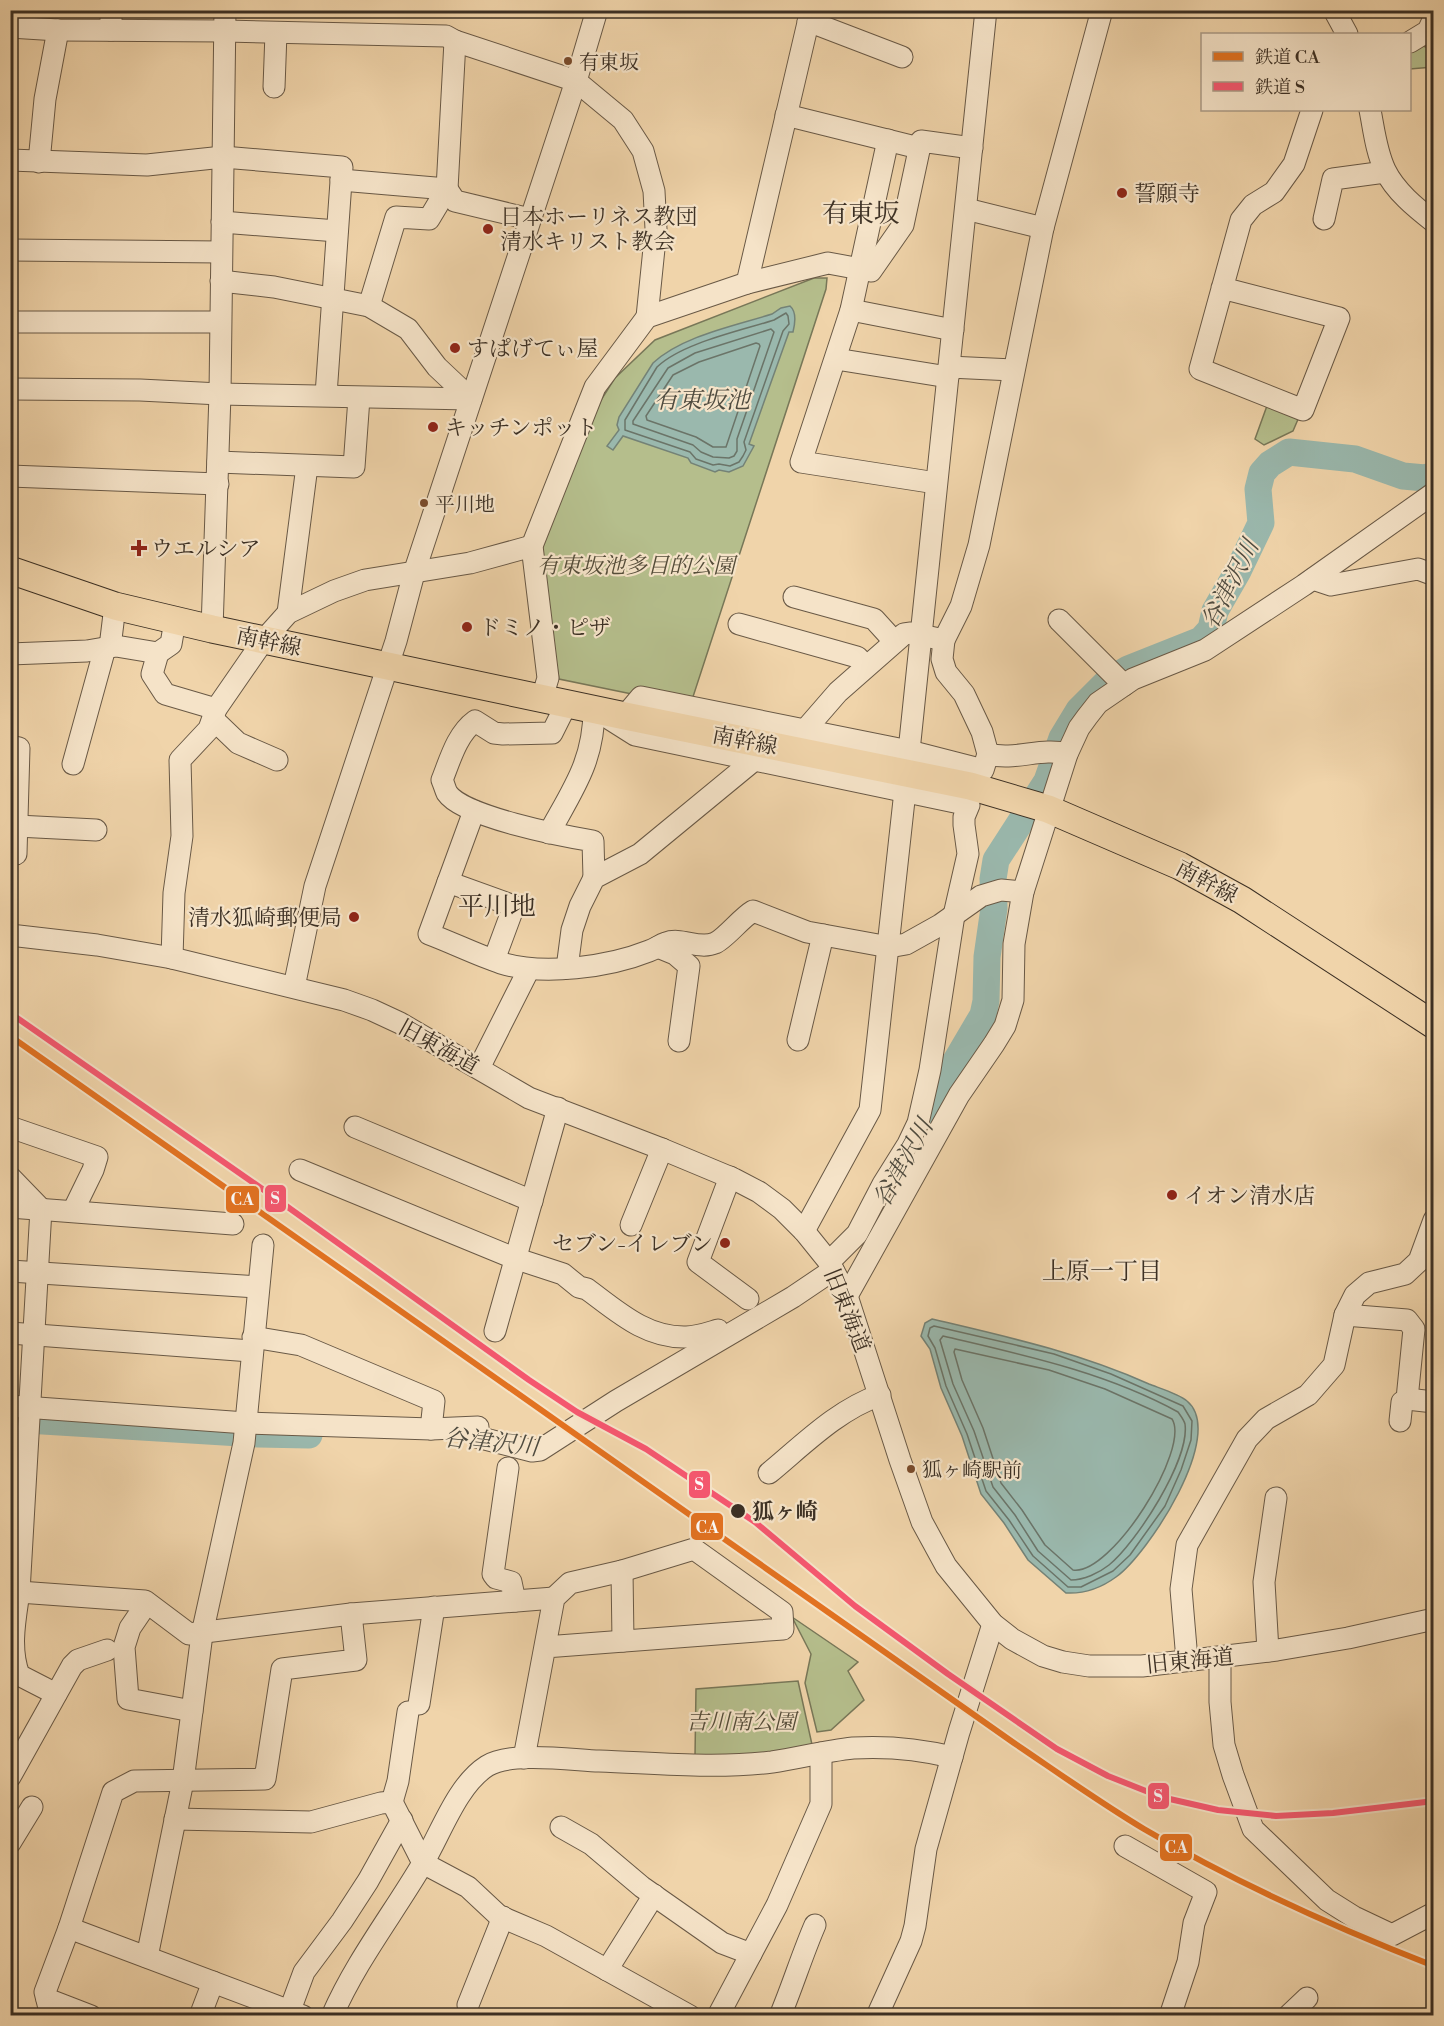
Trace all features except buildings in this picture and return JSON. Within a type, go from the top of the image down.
[{"type":"main road","name":"南幹線","points":[[10,570],[115,606],[175,621],[970,786],[1048,809],[1180,866],[1242,900],[1434,1025]]},
{"type":"street","points":[[294,987],[315,886],[396,641],[414,573],[576,81],[597,10]]},
{"type":"street","points":[[909,752],[986,10]]},
{"type":"street","points":[[626,716],[641,698],[805,730],[983,770],[988,754],[982,732],[964,694],[946,672],[942,659],[944,640],[961,606],[979,545],[1043,228],[1102,10]]},
{"type":"street","points":[[1334,10],[1346,33]]},
{"type":"street","points":[[747,284],[809,16],[902,57]]},
{"type":"street","points":[[1411,41],[1428,31],[1434,18]]},
{"type":"street","points":[[10,27],[58,30],[111,20],[225,21],[276,33],[446,36],[576,81],[623,120],[643,151],[654,191],[656,229],[647,317],[595,387],[532,546],[548,678],[554,700],[552,733],[494,733],[475,721],[466,728],[452,754],[442,780],[448,795],[474,812],[549,833],[592,841],[594,878],[580,906],[572,930],[567,968]]},
{"type":"street","points":[[212,629],[220,394],[225,21]]},
{"type":"street","points":[[39,162],[45,99],[58,30]]},
{"type":"street","points":[[274,87],[276,33]]},
{"type":"street","points":[[369,306],[396,217],[429,219],[447,189],[455,41]]},
{"type":"street","points":[[1222,288],[1339,318],[1303,410],[1200,369],[1222,288],[1241,220],[1253,205],[1274,192],[1294,164],[1312,111]]},
{"type":"street","points":[[1370,111],[1378,152],[1385,172],[1409,203],[1434,222]]},
{"type":"street","points":[[786,115],[919,148]]},
{"type":"street","points":[[888,140],[851,310],[801,462],[936,483]]},
{"type":"street","points":[[647,317],[747,284],[828,263],[871,271],[903,225],[921,141],[972,148]]},
{"type":"street","points":[[10,160],[147,165],[223,157],[342,167],[326,395]]},
{"type":"street","points":[[1324,219],[1333,179],[1385,172]]},
{"type":"street","points":[[341,180],[447,189]]},
{"type":"street","points":[[447,189],[455,201],[530,219]]},
{"type":"street","points":[[966,209],[1043,228]]},
{"type":"street","points":[[222,222],[337,231]]},
{"type":"street","points":[[10,250],[221,252]]},
{"type":"street","points":[[221,281],[274,287],[369,306],[408,329],[437,367],[471,399]]},
{"type":"street","points":[[851,310],[953,330]]},
{"type":"street","points":[[10,322],[220,322]]},
{"type":"street","points":[[836,359],[948,372],[1013,370]]},
{"type":"street","points":[[10,389],[140,390],[220,394],[326,395],[358,398],[471,399]]},
{"type":"street","points":[[218,462],[354,467],[358,398]]},
{"type":"street","points":[[288,613],[308,466]]},
{"type":"street","points":[[10,476],[218,484]]},
{"type":"street","points":[[847,1296],[959,1095],[1005,1026],[1013,1000],[1014,944],[1023,892],[1048,809],[1067,754],[1079,728],[1098,704],[1133,679],[1205,650],[1313,579],[1434,493]]},
{"type":"street","points":[[172,958],[174,893],[182,836],[180,760],[209,729],[214,714],[263,641],[288,613],[334,591],[365,580],[470,563],[532,546]]},
{"type":"street","points":[[1313,579],[1331,585],[1418,569],[1434,575]]},
{"type":"street","points":[[794,597],[874,619],[894,641]]},
{"type":"street","points":[[74,764],[107,647],[115,606]]},
{"type":"street","points":[[1059,620],[1124,685]]},
{"type":"street","points":[[175,621],[171,644],[158,653],[152,674],[165,694],[214,714],[238,743],[277,760]]},
{"type":"street","points":[[739,624],[857,657],[866,666]]},
{"type":"street","points":[[805,730],[838,692],[904,634],[911,633],[944,640]]},
{"type":"street","points":[[10,654],[87,651],[116,646],[158,653]]},
{"type":"street","points":[[19,1406],[245,1433],[478,1427],[477,1437],[532,1451],[540,1450],[616,1401],[793,1297],[831,1266],[857,1234],[918,1122],[930,1070],[954,915],[968,854],[964,818],[969,805],[636,735],[594,709]]},
{"type":"street","points":[[549,833],[586,763],[594,729],[594,709]]},
{"type":"street","points":[[10,746],[19,748],[15,854]]},
{"type":"street","points":[[988,754],[1001,757],[1049,752],[1067,754]]},
{"type":"street","points":[[594,878],[640,854],[753,761]]},
{"type":"street","points":[[804,1231],[870,1110],[905,791]]},
{"type":"street","points":[[474,812],[429,934],[494,960],[529,969],[558,970],[620,960],[667,942],[700,946],[716,943],[742,918],[753,911],[807,932],[889,947],[906,944],[981,896],[1001,890],[1023,892]]},
{"type":"street","points":[[17,826],[96,830]]},
{"type":"street","points":[[448,882],[514,906],[494,960]]},
{"type":"street","name":"旧東海道","points":[[10,935],[97,945],[172,958],[344,1000],[372,1010],[529,1098],[662,1149],[730,1177],[759,1192],[782,1209],[804,1231],[831,1266],[847,1296],[922,1522],[946,1566],[993,1624],[1012,1639],[1043,1656],[1063,1662],[1121,1667],[1142,1666],[1268,1651],[1348,1638],[1434,1619]]},
{"type":"street","points":[[798,1040],[823,936]]},
{"type":"street","points":[[658,947],[675,954],[689,966],[679,1041]]},
{"type":"street","points":[[479,1068],[529,969]]},
{"type":"street","points":[[495,1331],[558,1108]]},
{"type":"street","points":[[10,1127],[98,1156],[73,1211]]},
{"type":"street","points":[[355,1127],[532,1201]]},
{"type":"street","points":[[631,1225],[662,1149]]},
{"type":"street","points":[[300,1170],[514,1258],[564,1274],[579,1287],[587,1289],[644,1330],[666,1336],[688,1338],[718,1330],[723,1337]]},
{"type":"street","points":[[10,1177],[41,1209],[36,1273],[35,1335],[19,1406],[16,1545],[19,1592],[13,1615],[15,1675],[56,1694]]},
{"type":"street","points":[[730,1177],[698,1262],[748,1299]]},
{"type":"street","points":[[10,1207],[233,1224]]},
{"type":"street","points":[[1187,1660],[1181,1589],[1187,1545],[1247,1439],[1266,1419],[1308,1395],[1334,1365],[1345,1315],[1355,1295],[1369,1283],[1405,1274],[1419,1262],[1434,1220]]},
{"type":"street","points":[[147,1957],[183,1781],[202,1634],[245,1433],[263,1245]]},
{"type":"street","points":[[10,1270],[258,1287]]},
{"type":"street","points":[[1345,1315],[1407,1320],[1414,1329],[1407,1399]]},
{"type":"street","points":[[10,1333],[252,1344],[301,1344],[434,1401],[431,1429]]},
{"type":"street","points":[[769,1473],[817,1433],[861,1401],[880,1395]]},
{"type":"street","points":[[1400,1421],[1402,1402],[1407,1399],[1434,1402]]},
{"type":"street","points":[[508,1468],[493,1574],[496,1578],[512,1582],[515,1601]]},
{"type":"street","points":[[1268,1651],[1264,1582],[1276,1498]]},
{"type":"street","points":[[524,1758],[554,1598],[570,1583],[622,1571],[694,1549],[782,1612],[783,1629],[545,1647]]},
{"type":"street","points":[[622,1571],[623,1641]]},
{"type":"street","points":[[19,1592],[145,1601],[189,1634],[351,1614],[554,1598]]},
{"type":"street","points":[[147,1603],[130,1628],[124,1647],[128,1699],[192,1712]]},
{"type":"street","points":[[69,1928],[296,2013],[304,1972],[368,1881],[397,1811],[398,1781],[434,1607]]},
{"type":"street","points":[[91,2016],[49,2007],[45,1992],[69,1928],[113,1792],[134,1781],[265,1779],[282,1669],[356,1660],[351,1614]]},
{"type":"street","points":[[877,2016],[911,1941],[926,1849],[959,1731],[993,1624]]},
{"type":"street","points":[[10,1777],[17,1752],[72,1666],[78,1660],[107,1650]]},
{"type":"street","points":[[1220,1658],[1220,1702],[1224,1745],[1253,1829],[1328,1900],[1354,1917],[1392,1935],[1434,1914]]},
{"type":"street","points":[[332,2016],[344,1989],[423,1863],[459,1798],[477,1773],[489,1764],[503,1759],[524,1758],[736,1764],[771,1762],[853,1748],[922,1750],[952,1757]]},
{"type":"street","points":[[718,2016],[777,1905],[821,1804],[821,1753]]},
{"type":"street","points":[[175,1819],[311,1822],[381,1803],[397,1811],[423,1863],[468,1887],[489,1908],[503,1917],[546,1936],[690,2016]]},
{"type":"street","points":[[10,1843],[32,1807]]},
{"type":"street","points":[[561,1827],[601,1852],[654,1895],[722,1942],[751,1954]]},
{"type":"street","points":[[1125,1846],[1206,1892],[1194,1923],[1188,1962],[1170,2016]]},
{"type":"street","points":[[607,1970],[654,1895]]},
{"type":"street","points":[[468,2005],[503,1917]]},
{"type":"street","points":[[780,2016],[815,1925]]},
{"type":"street","points":[[200,2016],[213,1982]]},
{"type":"street","points":[[1288,2016],[1307,1998]]},
{"type":"green space","points":[[1421,45],[1433,50],[1433,67],[1411,69],[1411,51]]},
{"type":"green space","name":"有東坂池多目的公園","points":[[814,278],[827,278],[826,289],[690,706],[559,679],[537,554],[601,400],[615,378],[655,340]]},
{"type":"green space","points":[[1268,403],[1299,417],[1293,431],[1264,445],[1255,439]]},
{"type":"green space","name":"吉川南公園","points":[[792,1617],[858,1662],[848,1671],[864,1700],[831,1730],[817,1732],[805,1683],[811,1654]]},
{"type":"green space","name":"吉川南公園","points":[[798,1681],[813,1749],[739,1756],[695,1757],[696,1689]]},
{"type":"water","name":"有東坂池","points":[[790,306],[795,315],[793,332],[789,332],[749,444],[754,446],[743,466],[729,472],[719,470],[715,472],[691,463],[688,458],[623,436],[613,450],[607,446],[619,430],[617,425],[619,417],[653,363],[693,339]]},
{"type":"water","points":[[932,1319],[1069,1354],[1122,1373],[1187,1401],[1197,1417],[1197,1439],[1191,1465],[1163,1520],[1130,1564],[1116,1577],[1092,1589],[1066,1593],[1028,1560],[1004,1523],[981,1494],[962,1436],[941,1388],[930,1349],[921,1336],[925,1323]]},
{"type":"waterway","name":"谷津沢川","points":[[912,1148],[932,1112],[947,1076],[983,1015],[986,1001],[987,957],[994,908],[993,879],[996,860],[1047,781],[1062,738],[1079,710],[1108,681],[1128,669],[1201,640],[1211,629],[1215,611],[1238,571],[1261,523],[1258,489],[1262,473],[1270,464],[1289,452],[1355,459],[1403,476],[1425,478],[1434,475]]},
{"type":"waterway","name":"谷津沢川","points":[[10,1419],[309,1435]]},
{"type":"rail line","name":"S","points":[[10,1013],[271,1195],[529,1380],[577,1412],[646,1449],[755,1522],[855,1606],[1057,1749],[1108,1776],[1161,1797],[1218,1810],[1276,1816],[1333,1813],[1434,1801]]},
{"type":"rail line","name":"CA","points":[[10,1036],[1014,1743],[1111,1808],[1179,1849],[1250,1886],[1359,1936],[1434,1966]]},
{"type":"place","name":"有東坂","points":[[568,61]]},
{"type":"place","name":"誓願寺","points":[[1122,193]]},
{"type":"place","name":"日本ホーリネス教団 清水キリスト教会","points":[[488,229]]},
{"type":"place","name":"すぱげてぃ屋","points":[[455,348]]},
{"type":"place","name":"キッチンポット","points":[[433,427]]},
{"type":"place","name":"平川地","points":[[424,503]]},
{"type":"place","name":"ウエルシア","points":[[139,548]]},
{"type":"place","name":"ドミノ・ピザ","points":[[467,627]]},
{"type":"place","name":"清水狐崎郵便局","points":[[354,917]]},
{"type":"place","name":"イオン清水店","points":[[1172,1195]]},
{"type":"place","name":"セブン-イレブン","points":[[725,1243]]},
{"type":"place","name":"狐ヶ崎駅前","points":[[911,1469]]},
{"type":"place","name":"狐ヶ崎","points":[[738,1511]]},
{"type":"district","name":"有東坂","points":[[861,213]]},
{"type":"district","name":"平川地","points":[[497,906]]},
{"type":"district","name":"上原一丁目","points":[[1102,1271]]}]
